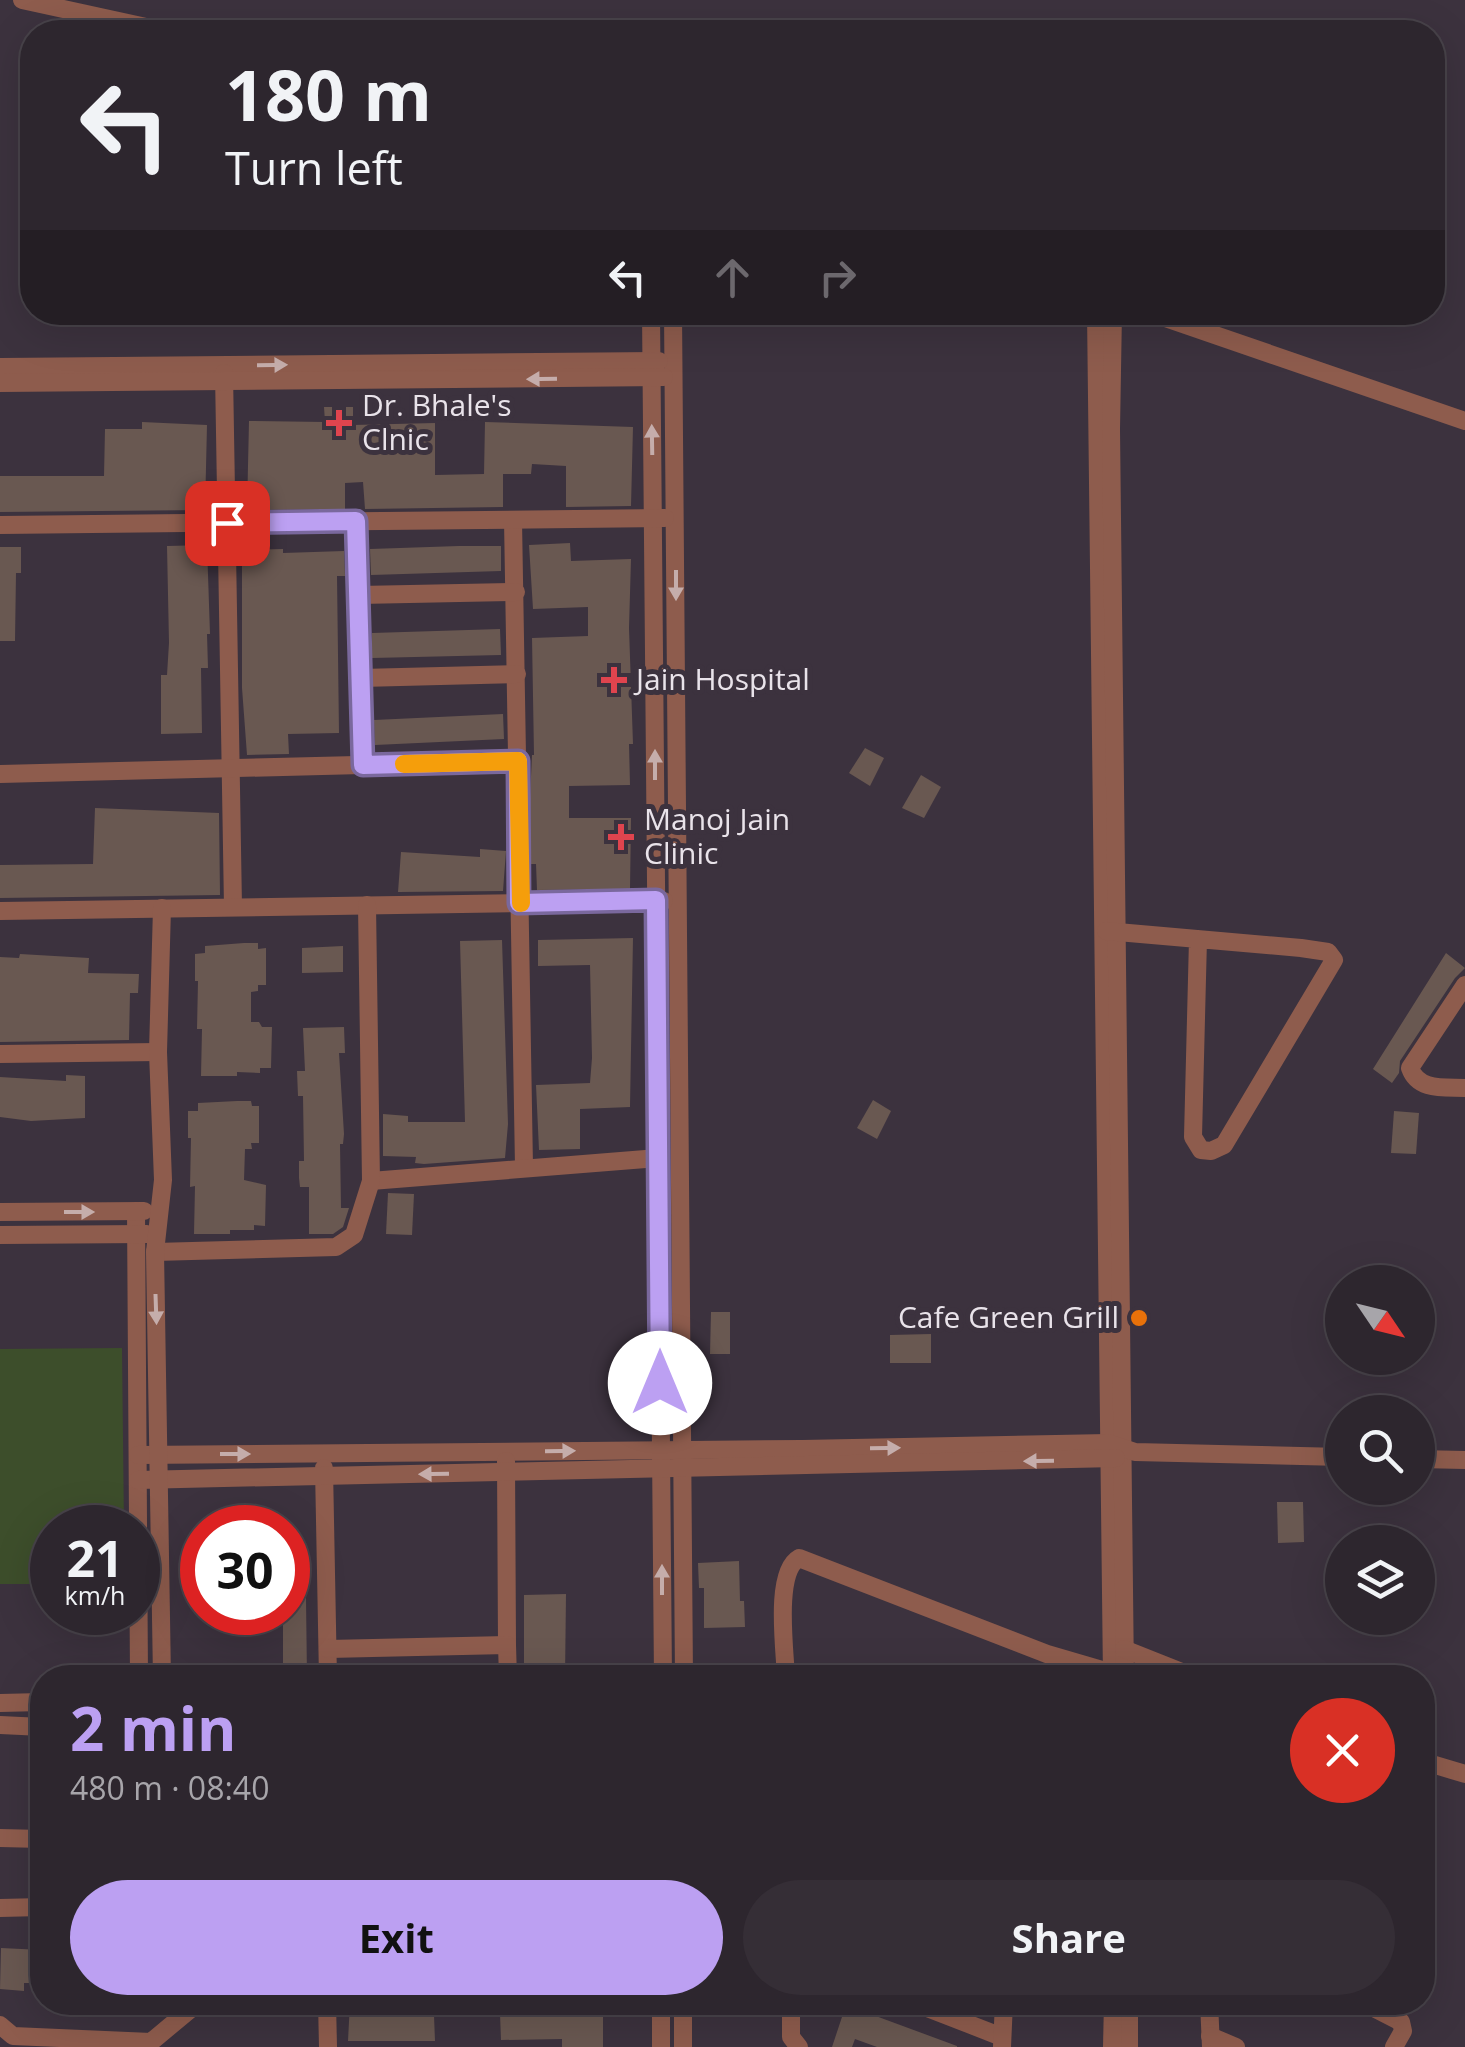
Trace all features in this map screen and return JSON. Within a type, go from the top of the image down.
[{"type":"street","points":[[22,0],[114,20]]},
{"type":"street","points":[[651,325],[662,1665]]},
{"type":"street","points":[[674,325],[684,1665]]},
{"type":"street","points":[[1096,325],[1124,1649],[1119,1665]]},
{"type":"street","points":[[1108,932],[1113,325]]},
{"type":"street","points":[[1185,325],[1465,422]]},
{"type":"street","points":[[0,367],[224,373]]},
{"type":"street","points":[[0,383],[224,373],[674,369]]},
{"type":"street","points":[[224,373],[233,907]]},
{"type":"street","points":[[0,525],[676,518]]},
{"type":"street","points":[[514,520],[524,1167]]},
{"type":"street","points":[[356,521],[363,765]]},
{"type":"street","points":[[359,595],[516,592]]},
{"type":"street","points":[[361,678],[517,674]]},
{"type":"street","points":[[0,774],[518,761]]},
{"type":"street","points":[[0,910],[678,901]]},
{"type":"street","points":[[0,1234],[136,1233],[156,1244],[336,1247],[354,1234],[371,1181],[367,905]]},
{"type":"street","points":[[162,908],[158,1052],[163,1180],[156,1244],[162,1665]]},
{"type":"street","points":[[1108,932],[1198,939],[1328,952],[1334,960],[1224,1145],[1211,1151],[1200,1150],[1193,1137],[1198,939]]},
{"type":"street","points":[[1465,985],[1410,1068],[1414,1078],[1423,1084],[1465,1088]]},
{"type":"street","points":[[0,1054],[158,1052]]},
{"type":"street","points":[[371,1181],[658,1158]]},
{"type":"street","points":[[0,1212],[159,1212]]},
{"type":"street","points":[[136,1212],[139,1665]]},
{"type":"street","points":[[659,1247],[681,1248]]},
{"type":"street","points":[[138,1454],[505,1452],[661,1460],[1119,1452],[1325,1457]]},
{"type":"street","points":[[505,1452],[508,1665]]},
{"type":"street","points":[[1116,1665],[1119,1452]]},
{"type":"street","points":[[324,1453],[328,1665]]},
{"type":"street","points":[[1435,1459],[1465,1460]]},
{"type":"street","points":[[138,1480],[506,1472],[661,1460]]},
{"type":"street","points":[[786,1665],[784,1586],[788,1569],[799,1558],[1081,1665]]},
{"type":"street","points":[[328,1650],[507,1645]]},
{"type":"street","points":[[1124,1649],[1164,1665]]},
{"type":"street","points":[[0,1703],[30,1702]]},
{"type":"street","points":[[0,1725],[30,1726]]},
{"type":"street","points":[[1435,1764],[1465,1774]]},
{"type":"street","points":[[0,1838],[30,1839]]},
{"type":"street","points":[[0,1908],[30,1907]]},
{"type":"street","points":[[0,2025],[13,2036],[151,2042],[184,2015]]},
{"type":"street","points":[[327,2015],[328,2047]]},
{"type":"street","points":[[661,2015],[662,2047]]},
{"type":"street","points":[[683,2015],[683,2047]]},
{"type":"street","points":[[790,2015],[791,2037],[799,2047]]},
{"type":"street","points":[[941,2015],[1002,2042],[1003,2015]]},
{"type":"street","points":[[1112,2015],[1112,2047]]},
{"type":"street","points":[[1128,2015],[1129,2047]]},
{"type":"street","points":[[1209,2015],[1210,2041],[1236,2047]]},
{"type":"street","points":[[1387,2015],[1401,2022],[1403,2030],[1394,2047]]},
{"type":"green space","points":[[122,1348],[124,1505],[30,1505],[30,1584],[0,1584],[0,1349]]},
{"type":"building","points":[[324,407],[353,407],[353,425],[435,423],[435,475],[484,474],[485,422],[633,427],[631,506],[566,507],[566,466],[532,464],[531,474],[503,474],[503,507],[365,509],[363,482],[345,483],[345,509],[247,510],[249,421],[325,422]]},
{"type":"building","points":[[142,422],[207,425],[205,510],[0,512],[0,476],[104,476],[105,429],[142,429]]},
{"type":"building","points":[[570,543],[571,561],[631,559],[630,785],[569,786],[569,818],[631,818],[630,889],[537,890],[536,864],[531,864],[532,638],[588,636],[588,607],[533,609],[529,545]]},
{"type":"building","points":[[207,545],[210,634],[208,668],[201,668],[202,733],[161,734],[161,675],[167,675],[169,643],[167,546]]},
{"type":"building","points":[[501,546],[501,571],[371,575],[370,549]]},
{"type":"building","points":[[0,547],[21,547],[21,573],[16,573],[15,641],[0,641]]},
{"type":"building","points":[[283,549],[283,553],[344,551],[345,576],[337,576],[339,733],[288,734],[289,754],[247,755],[242,688],[242,550]]},
{"type":"building","points":[[500,629],[501,655],[372,658],[372,633]]},
{"type":"building","points":[[503,714],[504,739],[375,745],[374,720]]},
{"type":"building","points":[[865,748],[884,758],[870,786],[849,773]]},
{"type":"building","points":[[921,775],[941,787],[924,818],[902,808]]},
{"type":"building","points":[[95,808],[219,813],[220,895],[0,898],[0,865],[93,864]]},
{"type":"building","points":[[480,849],[506,851],[503,891],[398,892],[401,852],[480,857]]},
{"type":"building","points":[[633,938],[630,1107],[580,1109],[580,1149],[539,1150],[536,1085],[590,1083],[592,1058],[590,965],[538,966],[538,940]]},
{"type":"building","points":[[502,940],[508,1124],[505,1158],[424,1164],[415,1163],[416,1157],[383,1156],[383,1114],[408,1116],[408,1122],[465,1122],[460,941]]},
{"type":"building","points":[[258,943],[258,949],[266,948],[266,985],[258,985],[258,991],[251,992],[251,1022],[272,1027],[271,1068],[260,1068],[260,1073],[237,1072],[237,1076],[201,1076],[202,1029],[197,1029],[195,954],[205,953],[205,946]]},
{"type":"building","points":[[343,946],[343,972],[302,973],[302,948]]},
{"type":"building","points":[[1446,953],[1465,968],[1400,1061],[1399,1073],[1392,1083],[1373,1069]]},
{"type":"building","points":[[20,954],[89,958],[88,973],[139,974],[138,993],[130,993],[129,1040],[0,1042],[0,957],[19,958]]},
{"type":"building","points":[[344,1027],[345,1053],[339,1053],[344,1134],[340,1144],[341,1208],[349,1208],[343,1227],[333,1234],[309,1234],[309,1187],[300,1187],[299,1178],[299,1161],[304,1161],[303,1096],[298,1096],[297,1071],[305,1071],[303,1028]]},
{"type":"building","points":[[66,1075],[85,1076],[85,1118],[31,1121],[0,1117],[0,1077],[66,1081]]},
{"type":"building","points":[[873,1100],[891,1111],[877,1139],[857,1128]]},
{"type":"building","points":[[251,1101],[252,1106],[259,1106],[259,1143],[251,1143],[252,1149],[245,1149],[244,1180],[266,1185],[265,1226],[230,1230],[230,1234],[194,1234],[195,1186],[190,1187],[188,1111],[198,1111],[198,1103]]},
{"type":"building","points":[[1394,1111],[1419,1113],[1416,1154],[1391,1153]]},
{"type":"building","points":[[388,1193],[414,1194],[412,1235],[386,1234]]},
{"type":"building","points":[[711,1312],[730,1312],[730,1354],[710,1354]]},
{"type":"building","points":[[931,1334],[931,1363],[890,1363],[890,1335]]},
{"type":"building","points":[[1277,1502],[1303,1502],[1304,1542],[1278,1543]]},
{"type":"building","points":[[739,1561],[745,1627],[704,1628],[704,1588],[699,1588],[698,1563]]},
{"type":"building","points":[[566,1594],[565,1665],[524,1665],[524,1595]]},
{"type":"building","points":[[283,1635],[306,1635],[307,1665],[283,1665]]},
{"type":"building","points":[[1,1948],[30,1949],[30,1983],[24,1983],[24,1991],[0,1989]]},
{"type":"building","points":[[349,2015],[434,2015],[435,2041],[348,2041]]},
{"type":"building","points":[[500,2015],[603,2015],[603,2047],[562,2047],[562,2039],[501,2040]]},
{"type":"building","points":[[843,2015],[873,2015],[957,2046],[877,2047],[855,2039],[852,2047],[832,2047]]},
{"type":"slow traffic","points":[[404,764],[518,761],[521,903]]},
{"type":"place","name":"Dr. Bhale's Clnic","points":[[339,423]]},
{"type":"place","name":"Jain Hospital","points":[[614,680]]},
{"type":"place","name":"Manoj Jain Clinic","points":[[621,837]]},
{"type":"place","name":"Cafe Green Grill","points":[[1139,1318]]},
{"type":"route","points":[[227,523],[356,521],[363,765],[518,761],[519,903],[656,900],[660,1383]]}]
